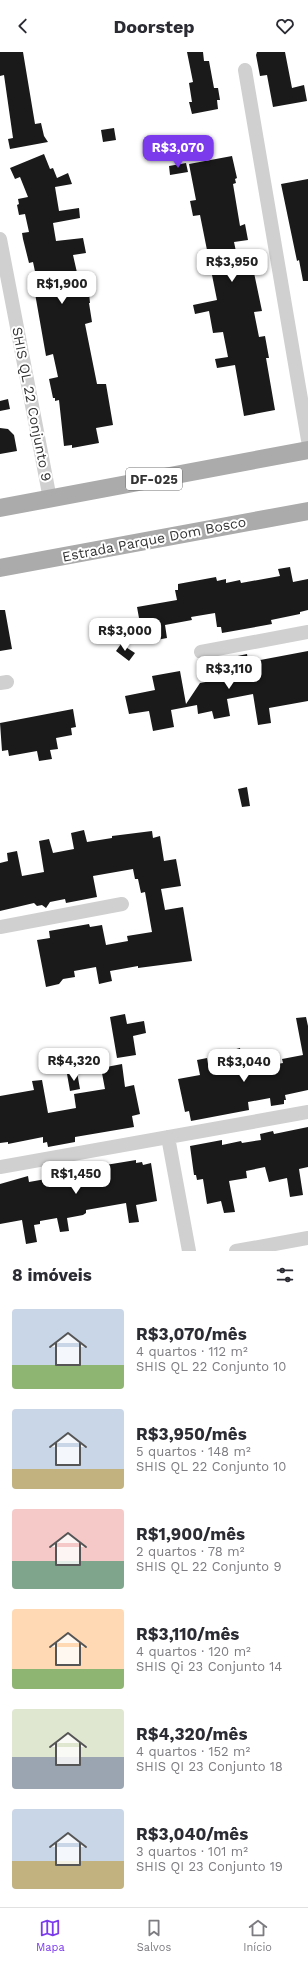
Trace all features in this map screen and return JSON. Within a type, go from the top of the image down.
[{"type":"main road","name":"DF-025","points":[[0,508],[308,450]]},
{"type":"main road","name":"Estrada Parque Dom Bosco","points":[[0,568],[308,510]]},
{"type":"street","points":[[245,70],[308,440]]},
{"type":"street","name":"SHIS QL 22 Conjunto 9","points":[[0,239],[50,498]]},
{"type":"street","points":[[201,652],[308,632]]},
{"type":"street","points":[[0,927],[122,904]]},
{"type":"street","points":[[0,1167],[308,1112]]},
{"type":"street","points":[[168,1137],[189,1251]]},
{"type":"street","points":[[236,1251],[308,1238]]},
{"type":"building","points":[[0,52],[23,52],[35,124],[41,123],[44,136],[48,142],[10,149],[8,139],[13,138],[4,75],[0,76]]},
{"type":"building","points":[[187,52],[203,52],[204,61],[209,61],[214,88],[218,88],[220,100],[217,100],[218,109],[192,114],[189,102],[192,102],[189,83],[193,82]]},
{"type":"building","points":[[257,52],[285,52],[292,88],[304,85],[307,101],[273,107],[267,75],[260,76],[256,55]]},
{"type":"building","points":[[114,128],[116,140],[103,142],[101,130]]},
{"type":"building","points":[[44,154],[50,169],[53,168],[57,178],[68,173],[72,184],[55,187],[59,211],[79,208],[80,218],[53,223],[56,241],[83,238],[86,253],[73,255],[78,277],[81,277],[84,294],[89,293],[92,322],[85,324],[97,384],[106,384],[113,425],[96,428],[99,443],[72,448],[72,445],[64,446],[59,400],[55,401],[55,398],[53,398],[49,379],[58,377],[53,354],[46,356],[33,282],[37,281],[33,262],[29,263],[22,233],[29,232],[25,214],[19,215],[17,205],[19,204],[18,199],[28,197],[20,177],[15,179],[10,168]]},
{"type":"building","points":[[232,156],[237,178],[235,179],[236,183],[233,184],[240,226],[245,224],[248,240],[234,242],[238,261],[240,260],[242,270],[253,268],[262,311],[254,312],[259,337],[265,336],[269,358],[266,358],[275,410],[244,416],[235,365],[217,368],[215,359],[228,357],[223,332],[213,333],[209,311],[195,314],[193,305],[217,300],[200,215],[193,216],[190,201],[196,200],[189,164]]},
{"type":"building","points":[[186,163],[188,172],[170,175],[169,166]]},
{"type":"building","points":[[308,179],[308,281],[303,281],[299,260],[297,261],[281,184]]},
{"type":"building","points":[[8,399],[10,409],[0,411],[0,401]]},
{"type":"building","points":[[0,428],[8,429],[14,435],[17,451],[0,454]]},
{"type":"building","points":[[290,567],[293,582],[308,579],[308,610],[300,612],[300,614],[271,620],[272,624],[222,633],[221,627],[217,627],[215,613],[191,617],[192,620],[165,625],[167,638],[135,644],[131,619],[139,618],[137,607],[177,600],[175,590],[178,590],[178,584],[216,577],[217,581],[226,579],[226,583],[240,580],[241,583],[280,576],[278,569]]},
{"type":"building","points":[[0,610],[5,610],[12,649],[0,651]]},
{"type":"building","points":[[121,644],[135,653],[129,661],[116,651]]},
{"type":"building","points":[[308,651],[308,701],[269,708],[271,723],[258,725],[253,694],[227,699],[230,716],[214,719],[212,711],[198,714],[197,705],[171,710],[174,727],[153,731],[149,711],[129,714],[125,696],[155,690],[152,676],[180,671],[186,704],[200,683],[228,678],[225,662],[233,659],[233,657],[247,654],[248,660],[254,658],[255,661]]},
{"type":"building","points":[[73,709],[76,727],[71,728],[72,735],[56,738],[58,749],[50,750],[52,759],[39,761],[37,751],[9,756],[8,750],[2,751],[0,723]]},
{"type":"building","points":[[247,787],[250,806],[242,807],[238,789]]},
{"type":"building","points":[[84,830],[87,842],[112,838],[112,836],[152,831],[153,838],[160,836],[164,861],[176,859],[181,886],[161,889],[165,910],[183,907],[192,961],[138,968],[138,966],[110,971],[112,981],[99,984],[96,967],[74,971],[75,977],[63,979],[59,984],[46,987],[37,940],[50,938],[49,931],[89,924],[90,927],[102,925],[106,945],[128,941],[127,936],[152,932],[145,892],[141,893],[138,879],[135,879],[133,869],[93,876],[97,897],[66,903],[65,899],[50,902],[46,908],[42,905],[37,906],[34,903],[0,911],[0,863],[8,861],[7,853],[17,851],[22,876],[44,872],[39,841],[49,839],[53,853],[74,849],[71,833]]},
{"type":"building","points":[[125,1014],[127,1024],[144,1021],[146,1033],[133,1036],[136,1055],[117,1058],[110,1017]]},
{"type":"building","points":[[306,1017],[308,1026],[308,1090],[285,1095],[286,1100],[284,1100],[284,1104],[271,1106],[270,1098],[248,1102],[249,1110],[191,1121],[189,1111],[185,1112],[178,1079],[200,1075],[197,1060],[207,1058],[209,1070],[232,1065],[229,1051],[240,1048],[245,1070],[283,1063],[282,1059],[303,1055],[296,1018]]},
{"type":"building","points":[[122,1064],[125,1087],[134,1085],[140,1114],[132,1116],[134,1127],[75,1137],[75,1142],[48,1147],[47,1142],[43,1143],[43,1137],[8,1144],[8,1142],[0,1143],[0,1096],[34,1090],[32,1081],[42,1080],[48,1113],[76,1108],[74,1094],[105,1089],[101,1068]]},
{"type":"building","points":[[77,1072],[80,1089],[70,1091],[67,1074]]},
{"type":"building","points":[[308,1127],[308,1167],[299,1169],[303,1195],[290,1197],[287,1178],[269,1182],[265,1167],[246,1171],[247,1178],[229,1181],[235,1212],[224,1213],[221,1201],[207,1204],[203,1179],[197,1180],[196,1175],[194,1175],[190,1146],[222,1140],[222,1145],[241,1141],[242,1143],[261,1140],[260,1134],[273,1131],[274,1134]]},
{"type":"building","points":[[136,1160],[136,1163],[142,1162],[143,1165],[151,1163],[157,1201],[136,1205],[139,1222],[129,1223],[126,1203],[86,1210],[86,1213],[83,1215],[67,1218],[69,1231],[60,1232],[57,1218],[40,1221],[40,1224],[34,1225],[37,1242],[26,1244],[22,1220],[0,1224],[0,1184],[28,1176],[29,1182],[57,1177],[56,1172],[75,1167],[75,1170]]}]
